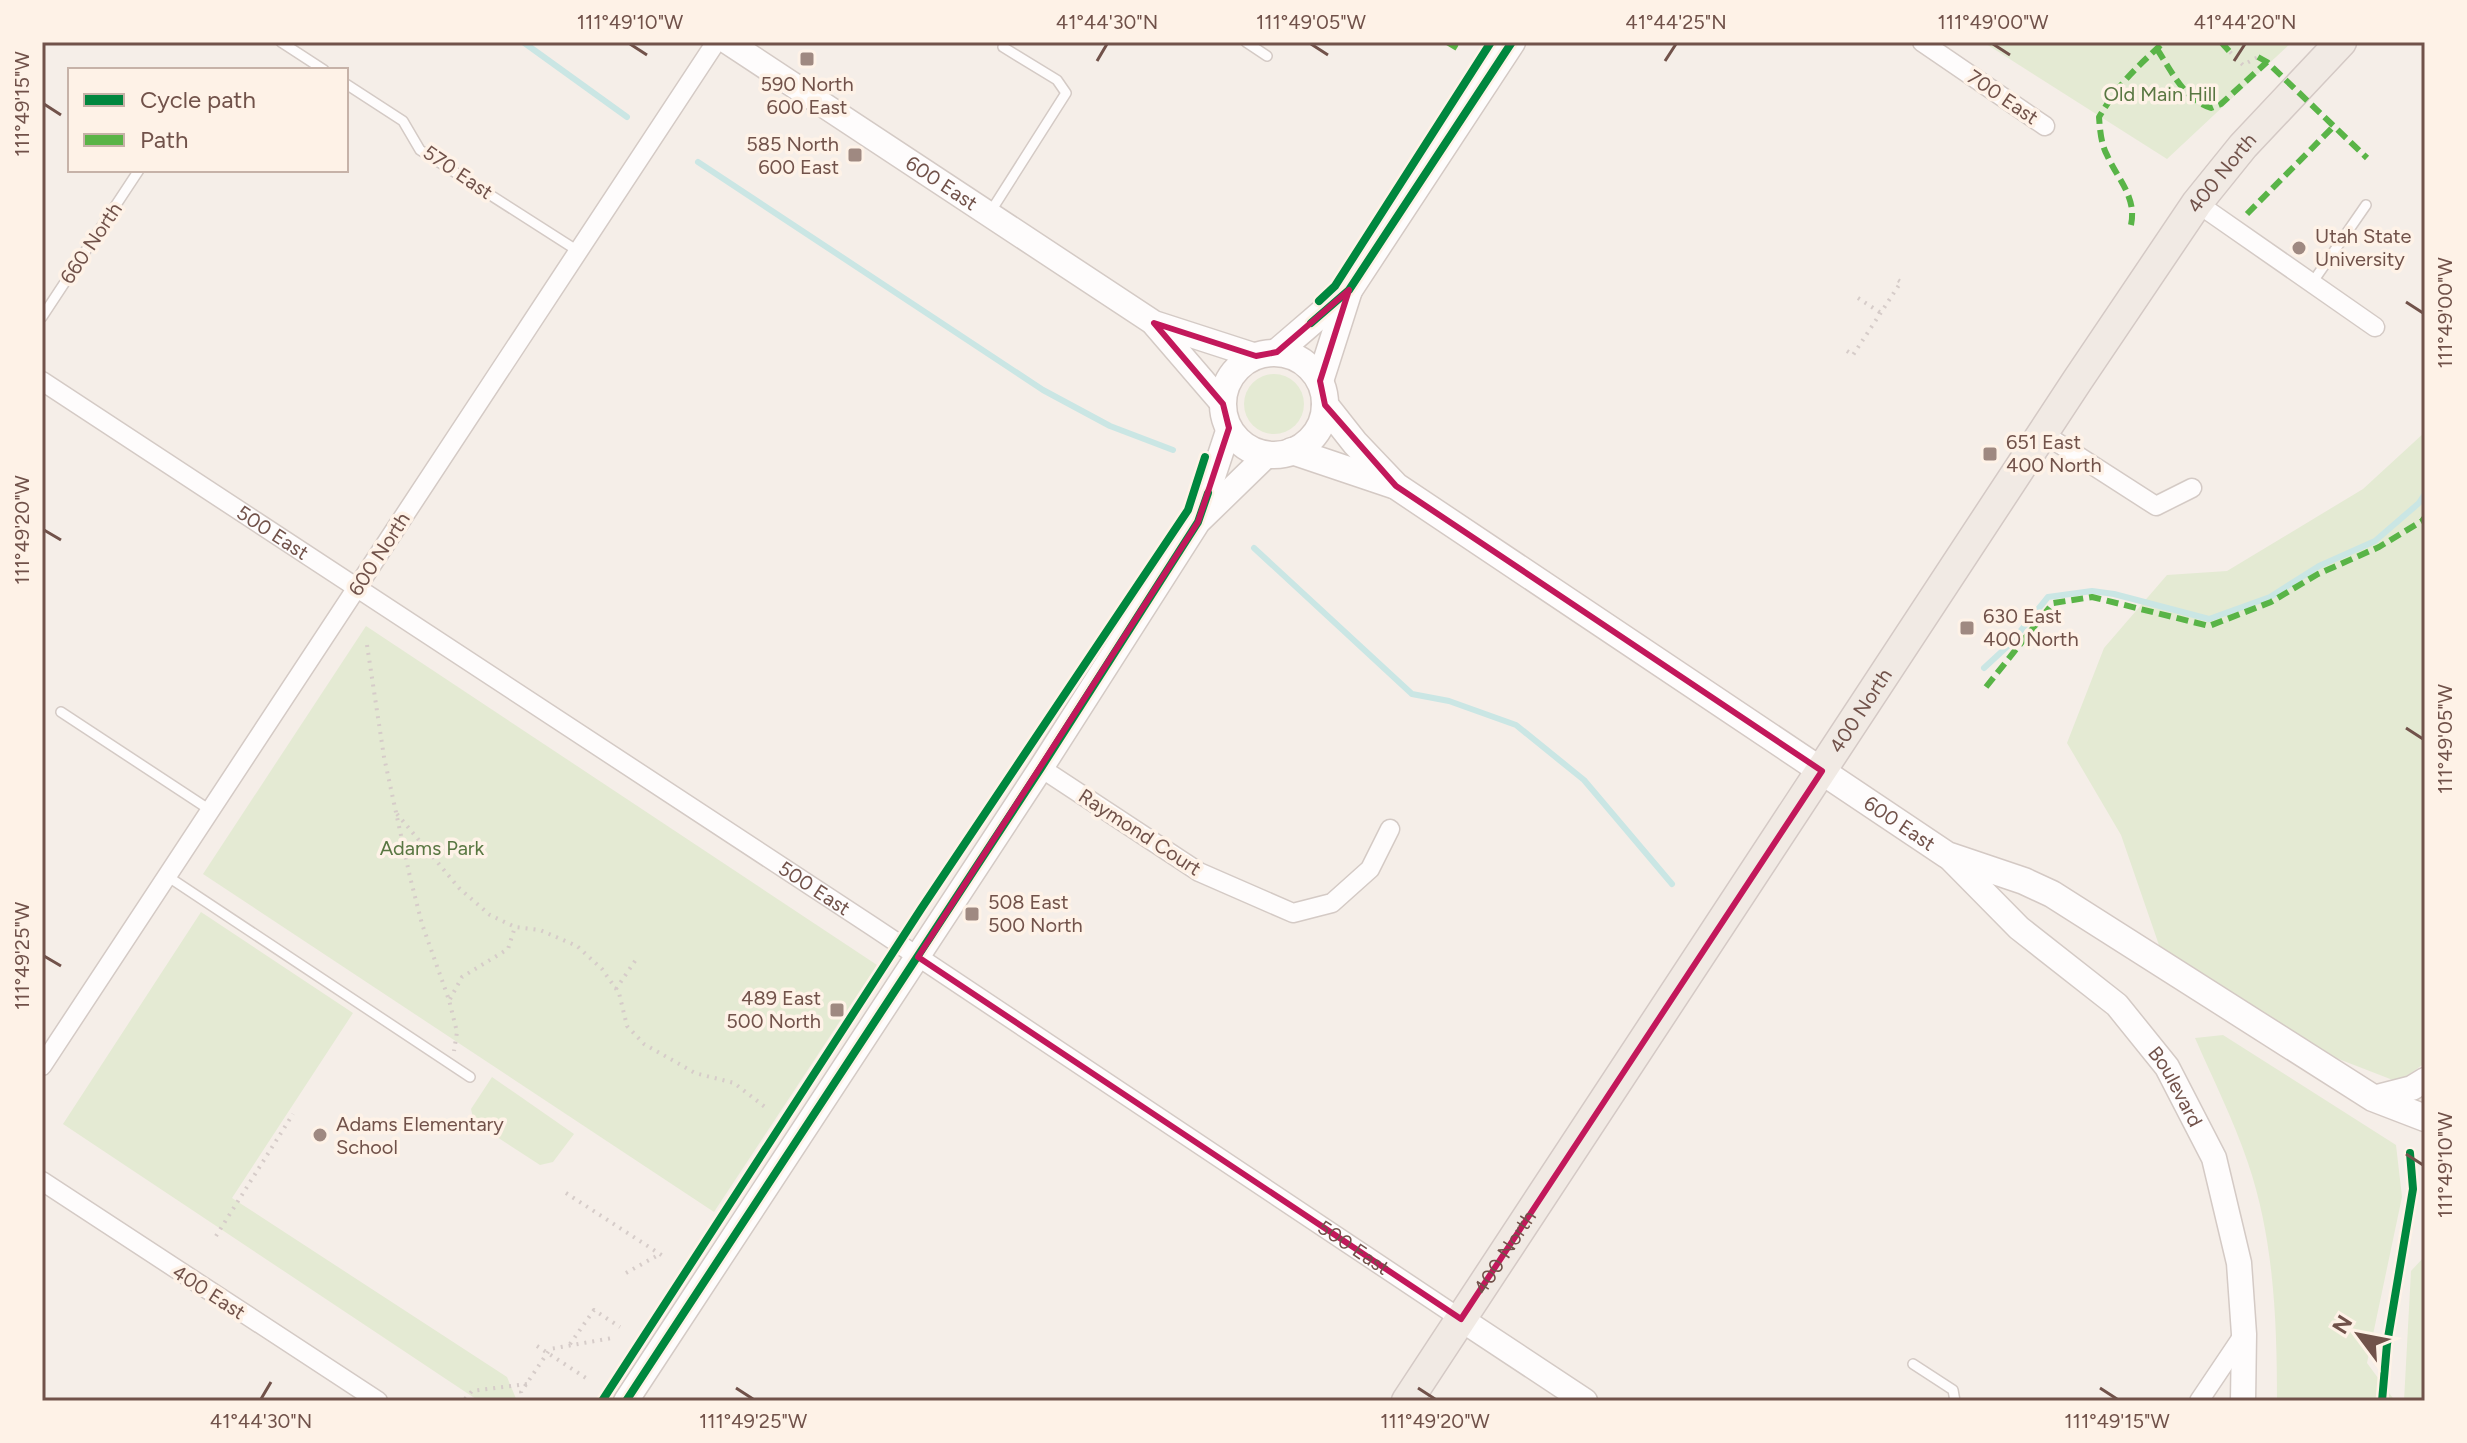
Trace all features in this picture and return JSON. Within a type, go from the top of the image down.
[{"type":"main road","points":[[1349,290],[1267,354],[1236,370],[1226,387],[1226,416],[1241,443],[1256,452],[1280,453],[1308,442],[1319,428],[1322,393],[1349,290],[1512,42]]},
{"type":"main road","name":"400 North","points":[[1407,1401],[2197,203],[2243,146],[2341,42]]},
{"type":"main road","points":[[1267,354],[1300,359],[1322,393]]},
{"type":"main road","name":"600 East","points":[[1322,393],[1355,443],[1396,486],[1947,855],[2024,881],[2052,894],[2373,1098],[2425,1118]]},
{"type":"main road","name":"600 East","points":[[1280,453],[1396,486]]},
{"type":"street","name":"600 North","points":[[42,1066],[716,42]]},
{"type":"street","name":"600 East","points":[[728,42],[1154,323],[1267,354]]},
{"type":"street","name":"700 East","points":[[1922,42],[2045,126]]},
{"type":"street","points":[[2197,203],[2375,327]]},
{"type":"street","name":"600 East","points":[[1154,323],[1226,416]]},
{"type":"street","name":"500 East","points":[[42,381],[918,957],[1585,1401]]},
{"type":"street","points":[[1198,522],[1226,416]]},
{"type":"street","points":[[2044,434],[2156,506],[2192,488]]},
{"type":"street","points":[[626,1401],[1041,768],[1198,522],[1280,453]]},
{"type":"street","name":"Raymond Court","points":[[1041,768],[1199,872],[1293,913],[1332,903],[1370,869],[1390,829]]},
{"type":"street","name":"Boulevard","points":[[1947,855],[2019,928],[2117,1005],[2167,1067],[2214,1158],[2239,1263],[2244,1334],[2243,1401]]},
{"type":"street","points":[[2373,1098],[2412,1088],[2425,1080]]},
{"type":"street","name":"400 East","points":[[42,1181],[378,1401]]},
{"type":"street","points":[[2199,1401],[2244,1334]]},
{"type":"lane","points":[[281,42],[321,68]]},
{"type":"lane","points":[[1246,42],[1267,56]]},
{"type":"lane","points":[[989,214],[1066,93],[1057,80],[1003,47]]},
{"type":"lane","name":"570 East","points":[[348,85],[403,121],[420,150],[578,251]]},
{"type":"lane","name":"660 North","points":[[42,317],[138,172]]},
{"type":"lane","points":[[2312,283],[2366,205]]},
{"type":"lane","points":[[61,712],[210,810]]},
{"type":"lane","points":[[167,876],[470,1077]]},
{"type":"lane","points":[[1913,1364],[1953,1390],[1955,1401]]},
{"type":"path","points":[[2230,52],[2243,65],[2258,57]]},
{"type":"path","points":[[1847,351],[1853,355],[1901,282],[1896,279]]},
{"type":"path","points":[[1858,298],[1881,313]]},
{"type":"path","points":[[367,645],[384,757],[422,924],[457,1032],[451,1065]]},
{"type":"path","points":[[397,814],[459,888],[490,915],[515,927],[540,930],[577,946],[602,969],[616,989],[627,1026],[644,1044],[695,1073],[734,1083],[765,1107]]},
{"type":"path","points":[[449,1000],[462,977],[508,949],[515,927]]},
{"type":"path","points":[[616,989],[637,958]]},
{"type":"path","points":[[216,1236],[293,1114]]},
{"type":"path","points":[[566,1193],[666,1258]]},
{"type":"path","points":[[626,1273],[660,1254]]},
{"type":"path","points":[[568,1346],[594,1310],[620,1327]]},
{"type":"path","points":[[523,1401],[521,1392],[550,1349],[612,1338]]},
{"type":"path","points":[[537,1346],[586,1378]]},
{"type":"path","points":[[465,1399],[472,1391],[527,1384]]},
{"type":"highlighted area","points":[[1349,290],[1320,381],[1325,405],[1396,486],[1822,771],[1461,1319],[918,957],[1198,522],[1229,428],[1223,404],[1154,323],[1256,356],[1277,352]]},
{"type":"green space","name":"Old Main Hill","points":[[1983,42],[2292,42],[2167,159]]},
{"type":"green space","points":[[1274,374],[1285,376],[1295,383],[1302,393],[1302,415],[1295,425],[1285,432],[1274,434],[1263,432],[1253,425],[1246,415],[1244,404],[1246,393],[1253,383],[1263,376]]},
{"type":"green space","points":[[2425,432],[2425,1063],[2398,1082],[2323,1053],[2161,951],[2121,835],[2067,743],[2104,648],[2167,575],[2227,571],[2363,489]]},
{"type":"green space","name":"Adams Park","points":[[366,626],[877,965],[714,1212],[203,874]]},
{"type":"green space","points":[[201,912],[353,1013],[232,1198],[507,1377],[517,1401],[479,1401],[63,1124]]},
{"type":"green space","points":[[2223,1035],[2396,1145],[2402,1197],[2367,1363],[2395,1401],[2277,1401],[2275,1311],[2264,1221],[2242,1147],[2195,1038]]},
{"type":"green space","points":[[492,1077],[574,1134],[553,1162],[540,1165],[474,1122],[471,1109]]},
{"type":"green space","points":[[2425,1256],[2425,1401],[2404,1401],[2411,1271]]},
{"type":"waterway","points":[[523,42],[627,117]]},
{"type":"waterway","points":[[698,162],[1043,390],[1110,426],[1173,450]]},
{"type":"waterway","points":[[1984,668],[2010,644],[2048,597],[2092,591],[2114,594],[2209,619],[2270,597],[2319,566],[2375,541],[2419,503],[2425,494]]},
{"type":"waterway","points":[[1254,548],[1412,694],[1449,701],[1516,725],[1584,780],[1672,884]]},
{"type":"marked path","points":[[1447,42],[1457,48]]},
{"type":"marked path","points":[[2131,225],[2129,197],[2105,151],[2099,117],[2128,76],[2164,42]]},
{"type":"marked path","points":[[2221,42],[2230,52]]},
{"type":"marked path","points":[[2157,49],[2186,91],[2211,108],[2221,104],[2267,62]]},
{"type":"marked path","points":[[2258,57],[2267,62],[2367,158]]},
{"type":"marked path","points":[[2247,214],[2335,125]]},
{"type":"marked path","points":[[1986,687],[2053,603],[2092,597],[2209,626],[2271,602],[2318,574],[2379,547],[2425,517]]},
{"type":"cycle path","points":[[1319,301],[1335,286],[1491,42]]},
{"type":"cycle path","points":[[1311,323],[1349,290],[1512,42]]},
{"type":"cycle path","points":[[602,1401],[921,909],[1188,510],[1205,457]]},
{"type":"cycle path","points":[[626,1401],[1041,768],[1198,522],[1208,493]]},
{"type":"cycle path","points":[[2382,1401],[2387,1344],[2413,1189],[2410,1153]]},
{"type":"place","name":"590 North 600 East","points":[[807,59]]},
{"type":"place","name":"585 North 600 East","points":[[855,155]]},
{"type":"place","name":"Utah State University","points":[[2299,248]]},
{"type":"place","name":"651 East 400 North","points":[[1990,454]]},
{"type":"place","name":"630 East 400 North","points":[[1967,628]]},
{"type":"place","name":"508 East 500 North","points":[[972,914]]},
{"type":"place","name":"489 East 500 North","points":[[837,1010]]},
{"type":"place","name":"Adams Elementary School","points":[[320,1135]]}]
